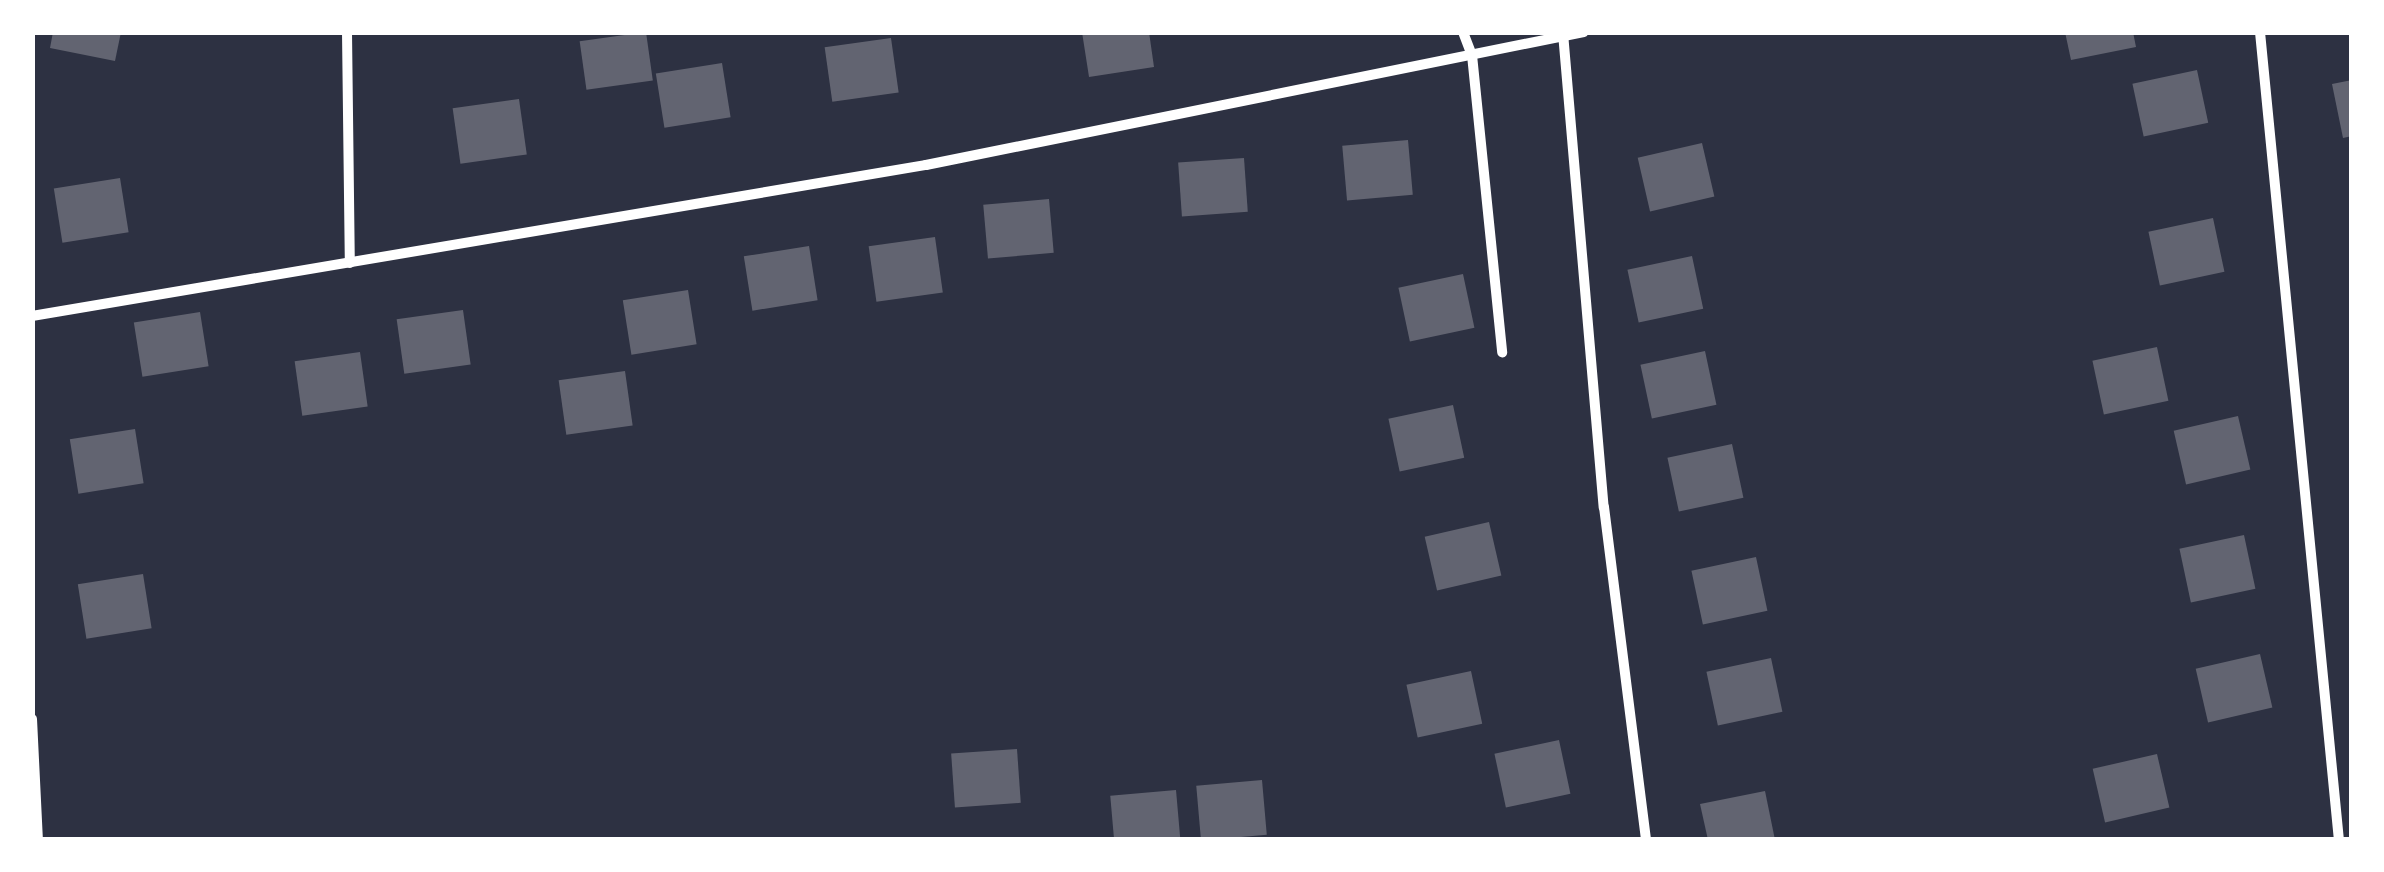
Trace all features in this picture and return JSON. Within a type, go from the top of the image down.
[{"type":"street","points":[[348,32],[350,263]]},
{"type":"street","points":[[1463,32],[1472,55],[1502,352]]},
{"type":"street","points":[[32,316],[926,166],[1584,32]]},
{"type":"street","points":[[2260,32],[2339,840]]},
{"type":"street","points":[[1563,34],[1604,507],[1646,840]]},
{"type":"street","points":[[32,718],[38,840]]},
{"type":"building","points":[[53,32],[121,32],[115,61],[50,48]]},
{"type":"building","points":[[646,32],[653,81],[586,90],[580,41]]},
{"type":"building","points":[[1082,32],[1149,32],[1154,67],[1089,77]]},
{"type":"building","points":[[2065,32],[2133,32],[2136,47],[2071,60]]},
{"type":"building","points":[[891,38],[899,92],[832,102],[825,47]]},
{"type":"building","points":[[722,63],[731,117],[664,128],[656,73]]},
{"type":"building","points":[[2197,70],[2208,123],[2144,137],[2132,84]]},
{"type":"building","points":[[2352,80],[2352,136],[2343,138],[2332,84]]},
{"type":"building","points":[[519,99],[527,154],[460,164],[453,108]]},
{"type":"building","points":[[1408,140],[1413,195],[1347,201],[1342,146]]},
{"type":"building","points":[[1702,143],[1714,197],[1650,211],[1638,158]]},
{"type":"building","points":[[1244,158],[1248,212],[1182,216],[1178,163]]},
{"type":"building","points":[[120,178],[129,232],[62,243],[54,188]]},
{"type":"building","points":[[1049,199],[1054,253],[988,259],[983,205]]},
{"type":"building","points":[[2213,218],[2224,272],[2160,286],[2148,232]]},
{"type":"building","points":[[935,237],[943,292],[876,302],[869,246]]},
{"type":"building","points":[[809,246],[818,300],[752,311],[744,256]]},
{"type":"building","points":[[1692,256],[1703,309],[1639,323],[1627,270]]},
{"type":"building","points":[[1463,274],[1474,328],[1410,342],[1398,288]]},
{"type":"building","points":[[688,290],[697,344],[631,355],[623,300]]},
{"type":"building","points":[[463,310],[471,364],[404,374],[397,319]]},
{"type":"building","points":[[200,312],[209,366],[142,377],[134,322]]},
{"type":"building","points":[[2157,347],[2168,401],[2104,415],[2092,361]]},
{"type":"building","points":[[1705,351],[1716,405],[1652,419],[1640,365]]},
{"type":"building","points":[[360,352],[368,406],[302,416],[295,361]]},
{"type":"building","points":[[625,371],[633,425],[566,435],[559,380]]},
{"type":"building","points":[[1453,405],[1464,458],[1400,472],[1388,419]]},
{"type":"building","points":[[2238,416],[2250,470],[2186,484],[2174,431]]},
{"type":"building","points":[[135,429],[144,483],[78,494],[70,439]]},
{"type":"building","points":[[1732,444],[1743,498],[1679,512],[1667,458]]},
{"type":"building","points":[[1489,522],[1501,576],[1437,590],[1425,537]]},
{"type":"building","points":[[2244,535],[2255,589],[2191,603],[2179,549]]},
{"type":"building","points":[[1756,557],[1767,611],[1703,625],[1691,571]]},
{"type":"building","points":[[143,574],[152,628],[86,639],[78,584]]},
{"type":"building","points":[[2260,654],[2272,708],[2208,722],[2196,669]]},
{"type":"building","points":[[1771,658],[1782,712],[1718,726],[1706,672]]},
{"type":"building","points":[[1471,671],[1482,724],[1418,738],[1406,685]]},
{"type":"building","points":[[1559,740],[1570,794],[1506,808],[1494,754]]},
{"type":"building","points":[[1017,749],[1021,803],[955,807],[951,754]]},
{"type":"building","points":[[2157,754],[2169,808],[2105,822],[2093,769]]},
{"type":"building","points":[[1262,780],[1267,835],[1201,840],[1196,786]]},
{"type":"building","points":[[1176,790],[1180,840],[1114,840],[1110,796]]},
{"type":"building","points":[[1765,791],[1775,840],[1708,840],[1700,804]]}]
